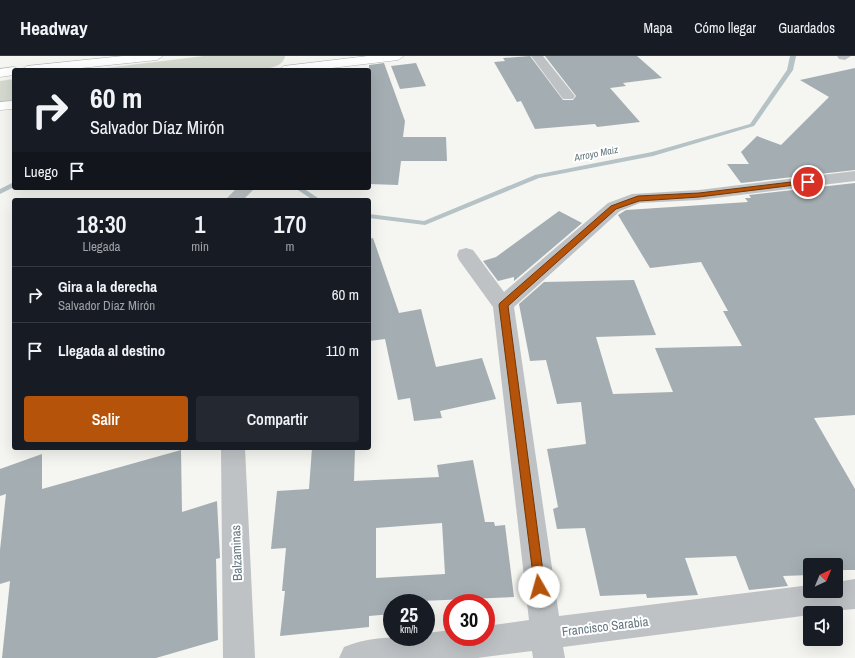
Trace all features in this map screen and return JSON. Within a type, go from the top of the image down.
[{"type":"main road","points":[[46,68],[157,56]]},
{"type":"main road","points":[[291,68],[314,61],[342,66],[397,56]]},
{"type":"main road","points":[[0,73],[12,71]]},
{"type":"main road","points":[[0,106],[12,105]]},
{"type":"street","points":[[537,56],[568,96]]},
{"type":"street","points":[[503,305],[614,207],[638,198],[699,195],[855,176]]},
{"type":"street","points":[[466,255],[503,305],[547,646]]},
{"type":"street","name":"Balzaminas","points":[[233,450],[239,658]]},
{"type":"street","name":"Francisco Sarabia","points":[[355,658],[547,646],[855,594]]},
{"type":"shaded area","points":[[204,56],[285,56],[281,64],[272,68],[105,68]]},
{"type":"shaded area","points":[[12,79],[12,100],[0,102],[0,81]]},
{"type":"building","points":[[530,56],[563,100],[573,100],[576,96],[545,56],[637,56],[662,78],[623,83],[626,86],[610,88],[640,122],[597,127],[595,124],[535,129],[521,101],[517,102],[494,62],[505,61],[503,58]]},
{"type":"building","points":[[384,63],[405,121],[403,137],[446,137],[447,161],[401,161],[398,185],[371,184],[371,68],[369,68],[369,65]]},
{"type":"building","points":[[416,63],[426,86],[400,89],[391,66]]},
{"type":"building","points":[[855,68],[855,170],[741,183],[727,164],[749,164],[741,152],[757,136],[781,145],[829,97],[800,80]]},
{"type":"building","points":[[855,183],[855,415],[814,418],[855,489],[855,570],[843,570],[843,558],[803,558],[803,575],[783,576],[788,586],[749,590],[736,556],[685,558],[698,595],[647,598],[646,594],[600,596],[585,528],[557,529],[553,509],[558,507],[547,449],[586,444],[581,402],[557,404],[546,360],[530,361],[519,304],[544,282],[634,280],[656,335],[596,337],[613,394],[673,392],[655,348],[742,346],[723,311],[728,311],[701,262],[650,268],[618,215],[626,210],[748,202],[745,198],[751,198],[749,195]]},
{"type":"building","points":[[559,211],[582,223],[514,281],[514,277],[498,281],[483,261],[496,257]]},
{"type":"building","points":[[371,238],[373,238],[399,313],[421,309],[436,367],[482,358],[496,399],[440,411],[442,418],[414,421],[410,398],[398,400],[385,339],[371,341]]},
{"type":"building","points":[[181,450],[182,512],[217,501],[220,558],[216,559],[218,640],[156,658],[2,658],[10,581],[0,584],[0,550],[6,494],[0,496],[0,469],[42,454],[42,489]]},
{"type":"building","points":[[312,450],[355,450],[354,481],[439,477],[437,465],[473,460],[485,522],[494,522],[495,526],[505,525],[514,597],[495,598],[495,594],[443,594],[443,600],[435,600],[435,594],[383,594],[383,615],[369,616],[369,627],[280,636],[285,591],[282,591],[286,548],[271,549],[277,491],[309,489]],"holes":[[[442,523],[445,574],[376,578],[376,528]]]},
{"type":"waterway","name":"Arroyo Maiz","points":[[371,216],[425,223],[537,176],[653,154],[752,125],[790,70],[793,56]]},
{"type":"waterway","name":"Arroyo Maiz","points":[[0,192],[12,185]]},
{"type":"waterway","name":"Arroyo Maiz","points":[[301,190],[315,198]]},
{"type":"route","points":[[539,587],[503,305],[614,207],[638,198],[699,195],[808,182]]}]
